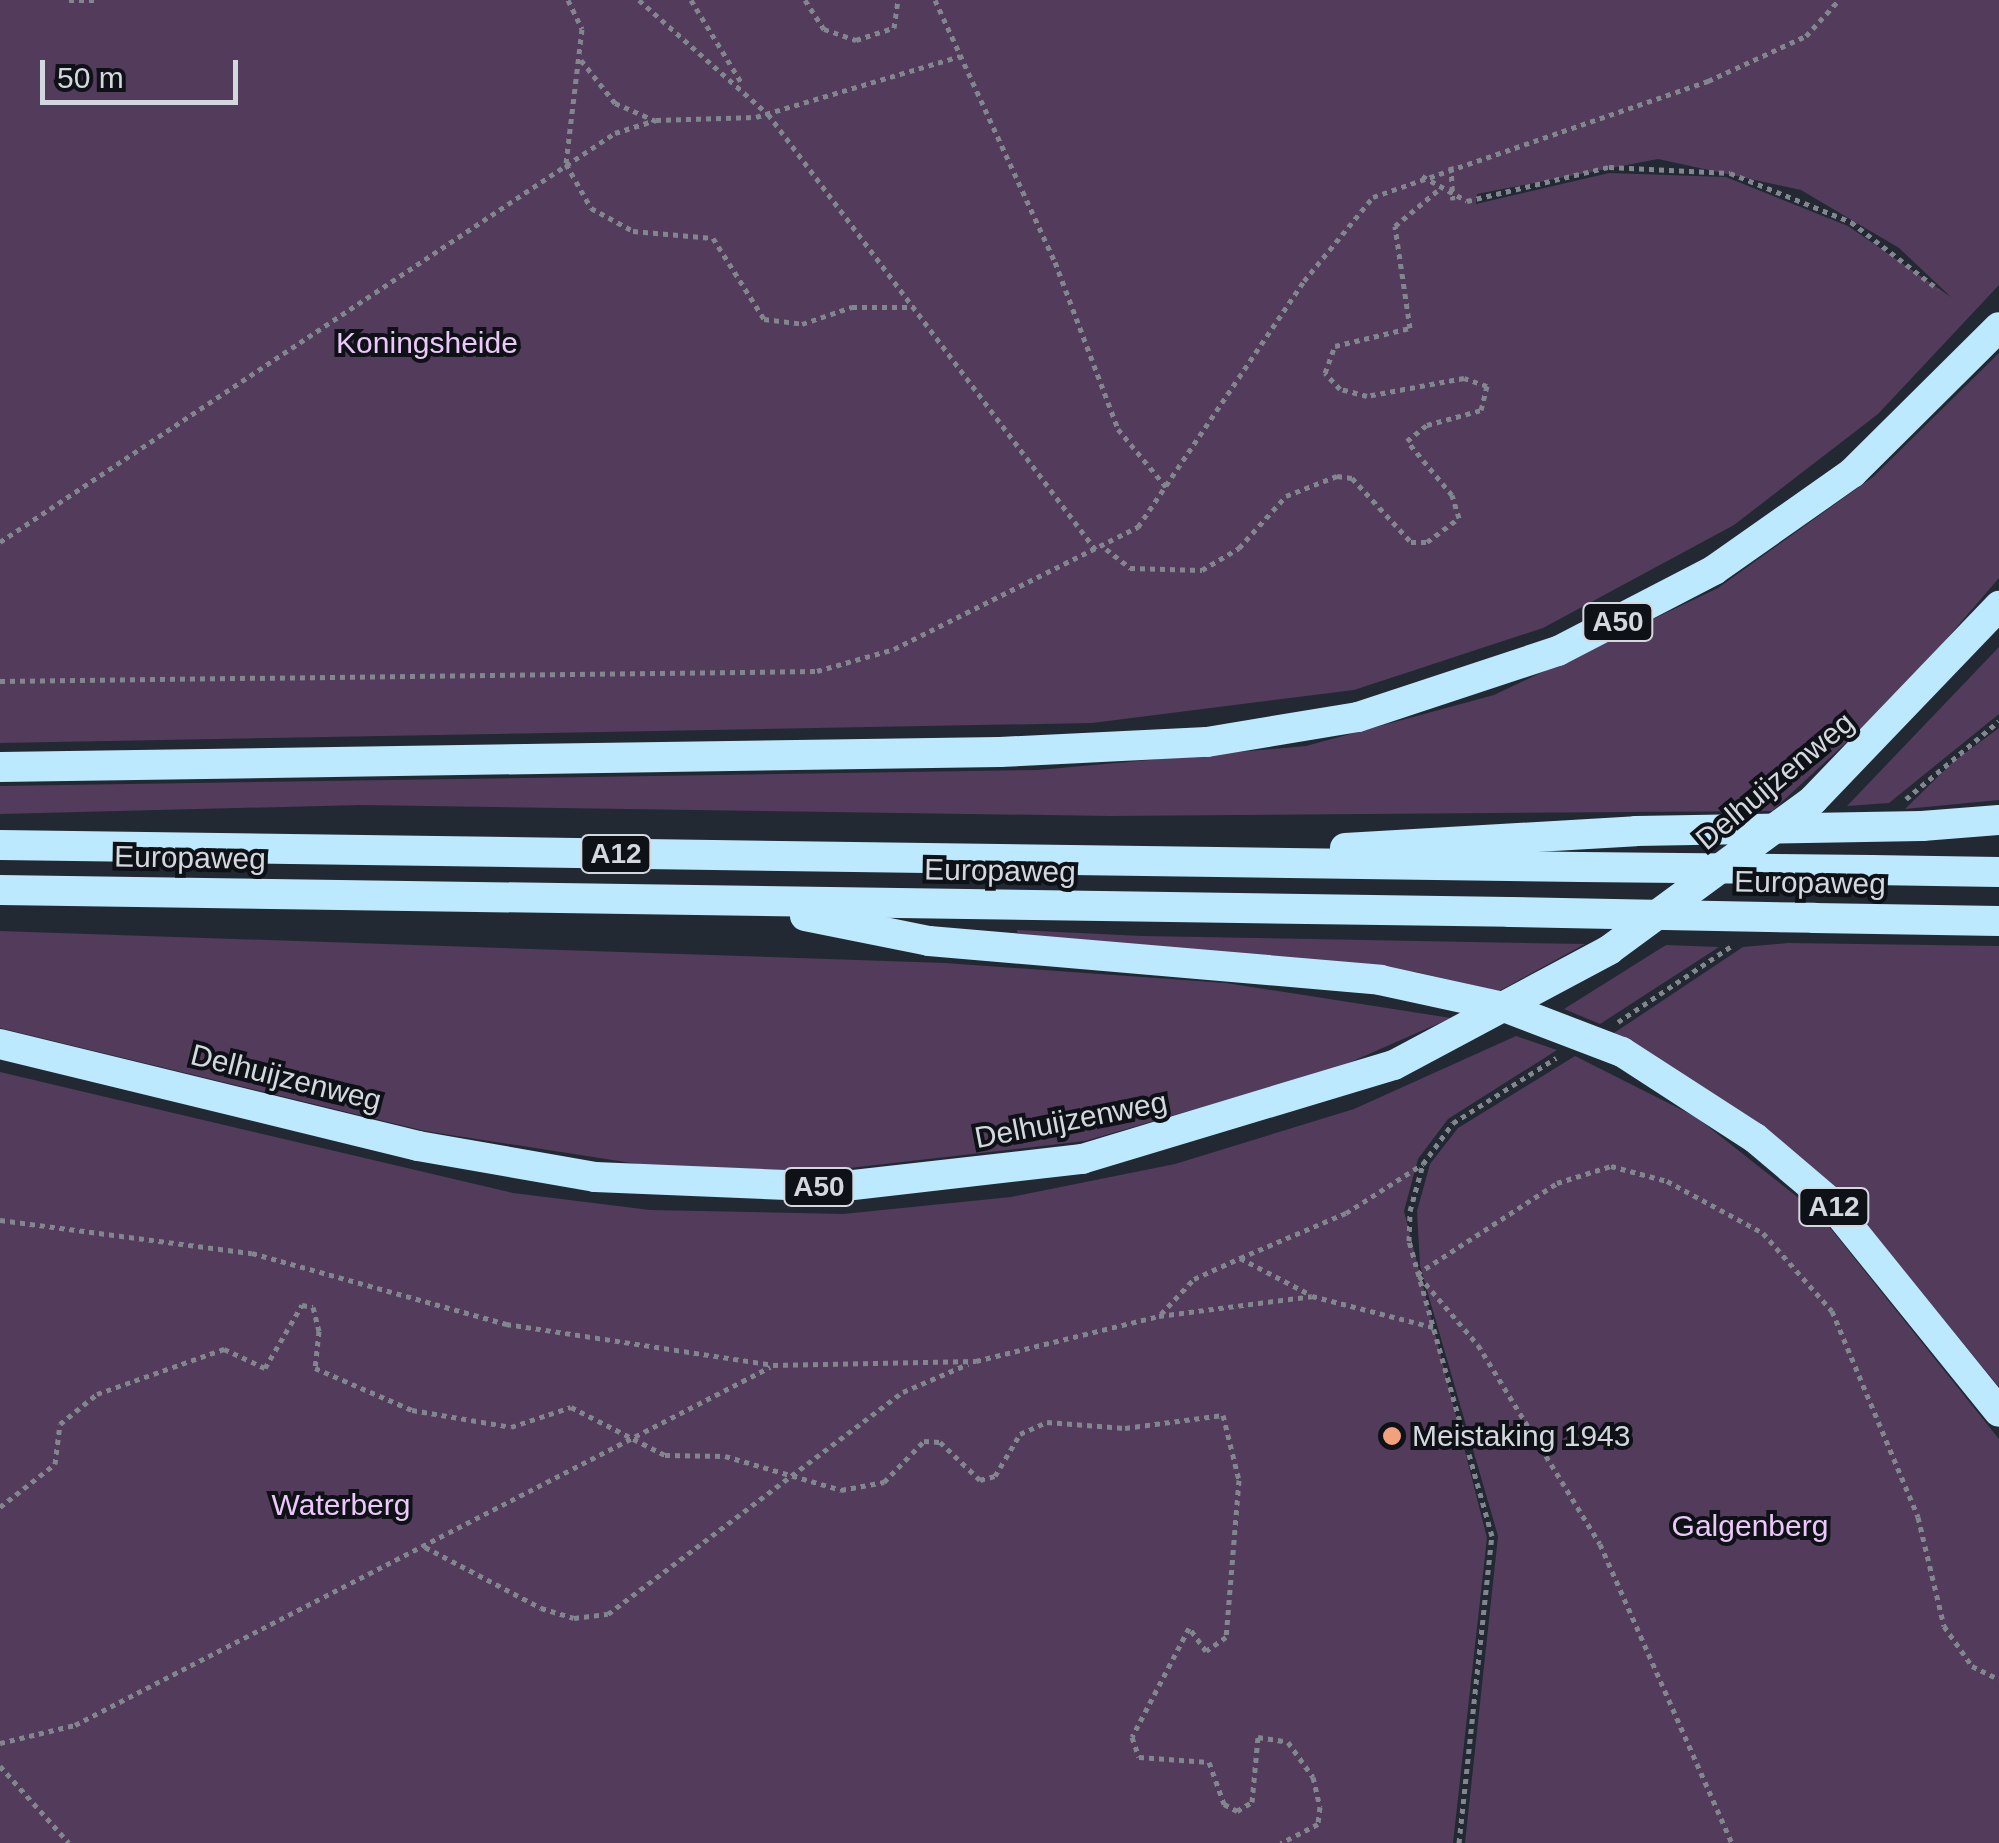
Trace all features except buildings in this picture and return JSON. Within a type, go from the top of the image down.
[{"type":"highway","name":"A50","points":[[0,768],[1000,752],[1208,742],[1358,717],[1558,651],[1714,570],[1852,474],[1999,327]]},
{"type":"highway","name":"Delhuijzenweg","points":[[0,1044],[418,1146],[595,1177],[836,1187],[1082,1159],[1394,1065],[1609,950],[1813,800],[1999,606]]},
{"type":"highway","name":"A12","points":[[1232,862],[1453,835],[1922,826],[1999,820]]},
{"type":"highway","name":"Europaweg","points":[[0,845],[1999,872]]},
{"type":"highway","name":"Europaweg","points":[[0,890],[1999,921]]},
{"type":"highway","name":"A12","points":[[724,900],[929,941],[1380,980],[1504,1007],[1617,1039],[1754,1138],[1828,1200],[1999,1412]]},
{"type":"path","points":[[69,0],[98,0]]},
{"type":"path","points":[[568,0],[582,29],[566,164],[591,208],[633,231],[713,238],[764,318],[802,324],[852,307],[913,307]]},
{"type":"path","points":[[639,0],[743,85]]},
{"type":"path","points":[[691,0],[743,85],[1098,553]]},
{"type":"path","points":[[805,0],[824,29],[856,40],[894,28],[898,0]]},
{"type":"path","points":[[936,0],[1118,428],[1167,488]]},
{"type":"path","points":[[0,680],[818,672],[894,649],[1098,553],[1138,527],[1354,212],[1422,176],[1708,82],[1806,36],[1839,0]]},
{"type":"path","points":[[0,542],[566,164],[656,120],[768,114],[960,56]]},
{"type":"path","points":[[579,57],[616,103],[656,120]]},
{"type":"path","points":[[1450,166],[1454,200]]},
{"type":"path","points":[[1422,176],[1436,191],[1454,200],[1608,168],[1730,173],[1851,222],[1938,289]]},
{"type":"path","points":[[1105,548],[1130,568],[1202,570],[1239,548],[1286,496],[1337,476],[1352,478],[1411,542],[1427,542],[1458,518],[1452,495],[1408,441],[1480,410],[1487,386],[1464,378],[1367,396],[1340,389],[1325,372],[1335,346],[1410,328],[1395,226],[1436,191]]},
{"type":"path","points":[[1898,806],[1999,721]]},
{"type":"path","points":[[1617,1039],[1741,939]]},
{"type":"path","points":[[1159,1316],[1194,1278],[1346,1213],[1423,1164],[1453,1123],[1561,1056]]},
{"type":"path","points":[[1423,1164],[1408,1241],[1492,1536],[1459,1843]]},
{"type":"path","points":[[1417,1274],[1557,1182],[1611,1166],[1667,1181],[1763,1233],[1832,1311],[1918,1518],[1944,1626],[1972,1666],[1999,1679]]},
{"type":"path","points":[[0,1220],[252,1253],[525,1328],[773,1366],[976,1361]]},
{"type":"path","points":[[1240,1258],[1312,1296],[1434,1327]]},
{"type":"path","points":[[1417,1274],[1478,1345],[1600,1544],[1732,1843]]},
{"type":"path","points":[[425,1546],[540,1608],[574,1618],[608,1614],[664,1564],[798,1478],[903,1392],[976,1361],[1159,1316],[1312,1296]]},
{"type":"path","points":[[0,1507],[55,1464],[60,1424],[97,1394],[224,1349],[265,1368],[302,1304],[313,1308],[318,1331],[315,1368],[412,1410],[512,1427],[571,1408],[665,1455],[725,1456],[841,1490],[884,1482],[924,1441],[940,1442],[980,1480],[996,1476],[1020,1434],[1047,1422],[1126,1428],[1223,1415],[1237,1441],[1239,1480],[1226,1637],[1206,1651],[1190,1628],[1132,1737],[1139,1757],[1209,1762],[1224,1804],[1237,1811],[1252,1802],[1258,1737],[1288,1742],[1313,1777],[1320,1807],[1318,1824],[1281,1843]]},
{"type":"path","points":[[0,1743],[75,1724],[773,1366]]},
{"type":"path","points":[[0,1766],[68,1843]]},
{"type":"green space","name":"Koningsheide","points":[[0,0],[1999,0],[1999,285],[1878,414],[1734,525],[1543,628],[1354,690],[1092,723],[0,743]],"holes":[[[1658,159],[1801,190],[1899,248],[1951,297],[1848,226],[1726,177],[1609,173],[1476,204],[1477,194]]]},
{"type":"green space","points":[[1999,353],[1999,578],[1900,693],[1772,811],[1110,816],[361,805],[0,814],[0,786],[1038,770],[1306,746],[1494,695],[1718,588],[1873,477]]},
{"type":"green space","points":[[1999,647],[1999,714],[1889,803],[1847,806]]},
{"type":"green space","points":[[1999,728],[1999,800],[1905,809],[1953,762]]},
{"type":"green space","points":[[1017,930],[1585,944],[1499,991],[1416,972],[1018,938]]},
{"type":"green space","points":[[0,931],[945,963],[1226,983],[1451,1018],[1337,1068],[1085,1141],[823,1171],[651,1166],[425,1131],[0,1028]]},
{"type":"green space","points":[[1788,943],[1999,946],[1999,1387],[1836,1188],[1756,1121],[1614,1033],[1743,947]]},
{"type":"green space","points":[[1666,945],[1719,947],[1600,1024],[1564,1009]]},
{"type":"green space","name":"Waterberg","points":[[1516,1036],[1557,1050],[1448,1119],[1418,1159],[1404,1211],[1487,1538],[1453,1843],[0,1843],[0,1072],[513,1193],[650,1210],[843,1214],[1011,1197],[1175,1164],[1354,1109]]},
{"type":"green space","name":"Galgenberg","points":[[1575,1056],[1696,1117],[1819,1214],[1999,1439],[1999,1843],[1465,1843],[1498,1536],[1420,1266],[1417,1211],[1430,1164],[1458,1128]]},
{"type":"place","name":"Meistaking 1943","points":[[1392,1436]]}]
